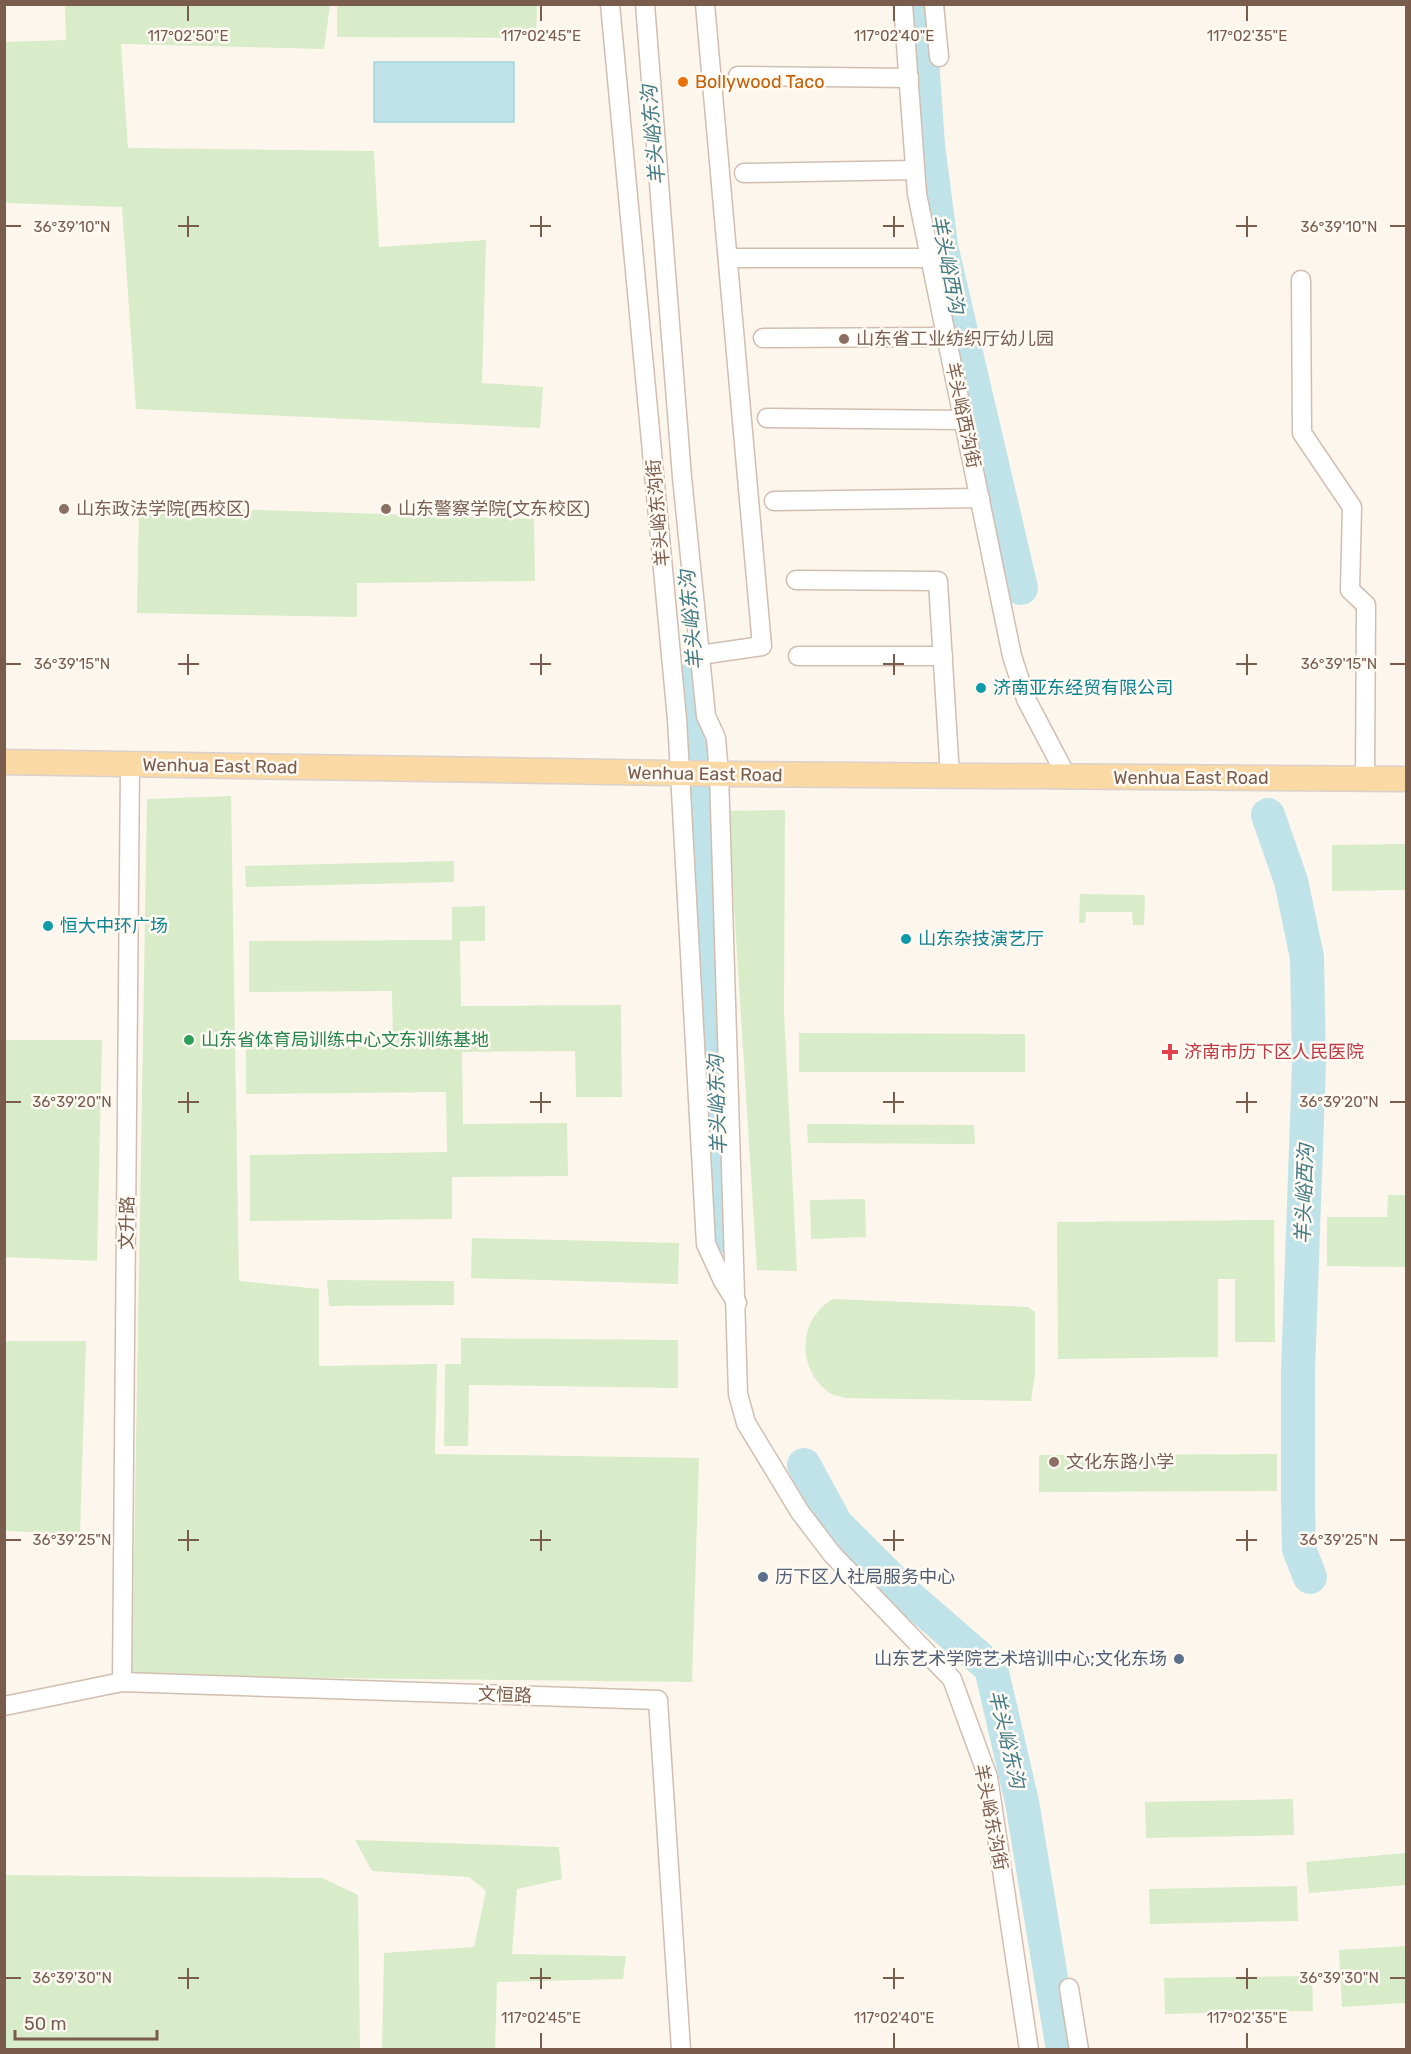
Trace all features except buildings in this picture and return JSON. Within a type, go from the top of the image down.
[{"type":"main road","name":"Wenhua East Road","points":[[4,762],[719,774],[1407,779]]},
{"type":"street","name":"羊头峪东沟街","points":[[610,4],[681,773],[706,1244],[723,1281],[737,1303]]},
{"type":"street","name":"羊头峪东沟街","points":[[645,4],[682,477],[706,716],[716,738],[719,774],[738,1394],[746,1423],[800,1512],[832,1554],[952,1679],[988,1777],[1029,2049]]},
{"type":"street","points":[[700,655],[762,646],[705,4]]},
{"type":"street","name":"羊头峪西沟街","points":[[903,4],[915,170],[930,258],[980,498],[1016,666],[1026,699],[1067,777]]},
{"type":"street","points":[[934,4],[939,57]]},
{"type":"street","points":[[738,76],[909,78]]},
{"type":"street","points":[[744,173],[915,170]]},
{"type":"street","points":[[728,258],[930,258]]},
{"type":"street","points":[[1301,280],[1302,433],[1352,507],[1350,590],[1366,605],[1365,779]]},
{"type":"street","points":[[763,338],[947,337]]},
{"type":"street","points":[[767,418],[964,420]]},
{"type":"street","points":[[774,501],[980,498]]},
{"type":"street","points":[[796,580],[938,581],[950,776]]},
{"type":"street","points":[[798,656],[943,656]]},
{"type":"street","name":"文升路","points":[[122,1682],[130,765]]},
{"type":"street","name":"文恒路","points":[[4,1706],[122,1682],[658,1700],[681,2049]]},
{"type":"street","points":[[1069,1988],[1079,2049]]},
{"type":"green space","points":[[65,5],[330,5],[324,49],[121,44],[128,148],[374,151],[379,247],[486,240],[482,383],[543,387],[540,428],[136,409],[122,207],[5,203],[5,42],[66,40]]},
{"type":"green space","points":[[337,5],[537,5],[536,38],[337,37]]},
{"type":"green space","points":[[139,506],[534,519],[535,581],[357,583],[357,617],[137,613]]},
{"type":"green space","name":"山东省体育局训练中心文东训练基地","points":[[231,796],[239,1281],[319,1289],[319,1366],[437,1364],[435,1454],[699,1458],[692,1682],[132,1676],[147,799]]},
{"type":"green space","points":[[785,810],[784,1012],[797,1271],[757,1270],[728,811]]},
{"type":"green space","points":[[1406,844],[1406,890],[1332,891],[1332,845]]},
{"type":"green space","points":[[454,861],[454,882],[246,887],[245,866]]},
{"type":"green space","points":[[1080,894],[1145,895],[1144,925],[1133,925],[1132,912],[1086,912],[1085,923],[1079,923]]},
{"type":"green space","points":[[485,906],[485,941],[460,941],[461,1006],[621,1005],[622,1097],[576,1097],[575,1051],[462,1052],[463,1124],[567,1123],[568,1176],[452,1177],[452,1219],[250,1221],[250,1155],[447,1152],[446,1092],[246,1094],[246,1047],[393,1046],[392,991],[249,992],[249,941],[452,940],[452,907]]},
{"type":"green space","points":[[799,1033],[1025,1034],[1025,1072],[799,1072]]},
{"type":"green space","points":[[4,1040],[102,1040],[97,1261],[5,1257]]},
{"type":"green space","points":[[807,1124],[974,1125],[975,1144],[808,1143]]},
{"type":"green space","points":[[1388,1195],[1406,1195],[1406,1267],[1327,1266],[1327,1217],[1387,1217]]},
{"type":"green space","points":[[865,1199],[866,1237],[811,1239],[810,1200]]},
{"type":"green space","points":[[1274,1220],[1275,1342],[1235,1342],[1235,1279],[1218,1279],[1218,1357],[1058,1359],[1057,1222]]},
{"type":"green space","points":[[472,1238],[679,1243],[678,1284],[471,1278]]},
{"type":"green space","points":[[327,1280],[454,1281],[454,1305],[329,1306]]},
{"type":"green space","points":[[833,1299],[1028,1307],[1035,1312],[1035,1373],[1031,1401],[845,1398],[831,1394],[817,1381],[810,1369],[806,1356],[806,1343],[813,1318]]},
{"type":"green space","points":[[461,1338],[678,1340],[678,1388],[469,1385],[468,1446],[444,1446],[445,1364],[461,1364]]},
{"type":"green space","points":[[5,1341],[86,1341],[80,1534],[5,1531]]},
{"type":"green space","points":[[1277,1454],[1277,1491],[1039,1492],[1039,1455]]},
{"type":"green space","points":[[1293,1799],[1294,1835],[1146,1838],[1145,1802]]},
{"type":"green space","points":[[355,1840],[559,1847],[562,1879],[517,1889],[512,1954],[626,1956],[623,1979],[497,1982],[495,2049],[382,2049],[384,1953],[474,1947],[486,1891],[469,1877],[372,1871]]},
{"type":"green space","points":[[1406,1853],[1406,1885],[1309,1893],[1306,1862]]},
{"type":"green space","points":[[5,1875],[322,1878],[358,1895],[360,2049],[5,2049]]},
{"type":"green space","points":[[1297,1886],[1298,1921],[1150,1924],[1149,1889]]},
{"type":"green space","points":[[1406,1946],[1406,2003],[1342,2007],[1339,1950]]},
{"type":"green space","points":[[1312,1976],[1313,2011],[1165,2014],[1164,1978]]},
{"type":"water","points":[[374,62],[514,62],[514,122],[374,122]]},
{"type":"waterway","name":"羊头峪西沟","points":[[918,4],[928,145],[941,246],[1021,588]]},
{"type":"waterway","name":"羊头峪东沟","points":[[695,677],[701,752],[722,1236]]},
{"type":"waterway","name":"羊头峪西沟","points":[[1268,815],[1291,881],[1307,957],[1309,1063],[1298,1371],[1298,1500],[1299,1549],[1310,1577]]},
{"type":"waterway","name":"羊头峪东沟","points":[[804,1465],[836,1524],[908,1596],[991,1668],[1022,1802],[1063,2050]]},
{"type":"place","name":"Bollywood Taco","points":[[683,82]]},
{"type":"place","name":"山东省工业纺织厅幼儿园","points":[[844,339]]},
{"type":"place","name":"山东政法学院(西校区)","points":[[64,509]]},
{"type":"place","name":"山东警察学院(文东校区)","points":[[386,509]]},
{"type":"place","name":"济南亚东经贸有限公司","points":[[981,688]]},
{"type":"place","name":"恒大中环广场","points":[[48,926]]},
{"type":"place","name":"山东杂技演艺厅","points":[[906,939]]},
{"type":"place","name":"山东省体育局训练中心文东训练基地","points":[[189,1040]]},
{"type":"place","name":"济南市历下区人民医院","points":[[1170,1052]]},
{"type":"place","name":"文化东路小学","points":[[1054,1462]]},
{"type":"place","name":"历下区人社局服务中心","points":[[763,1577]]},
{"type":"place","name":"山东艺术学院艺术培训中心;文化东场","points":[[1179,1659]]}]
